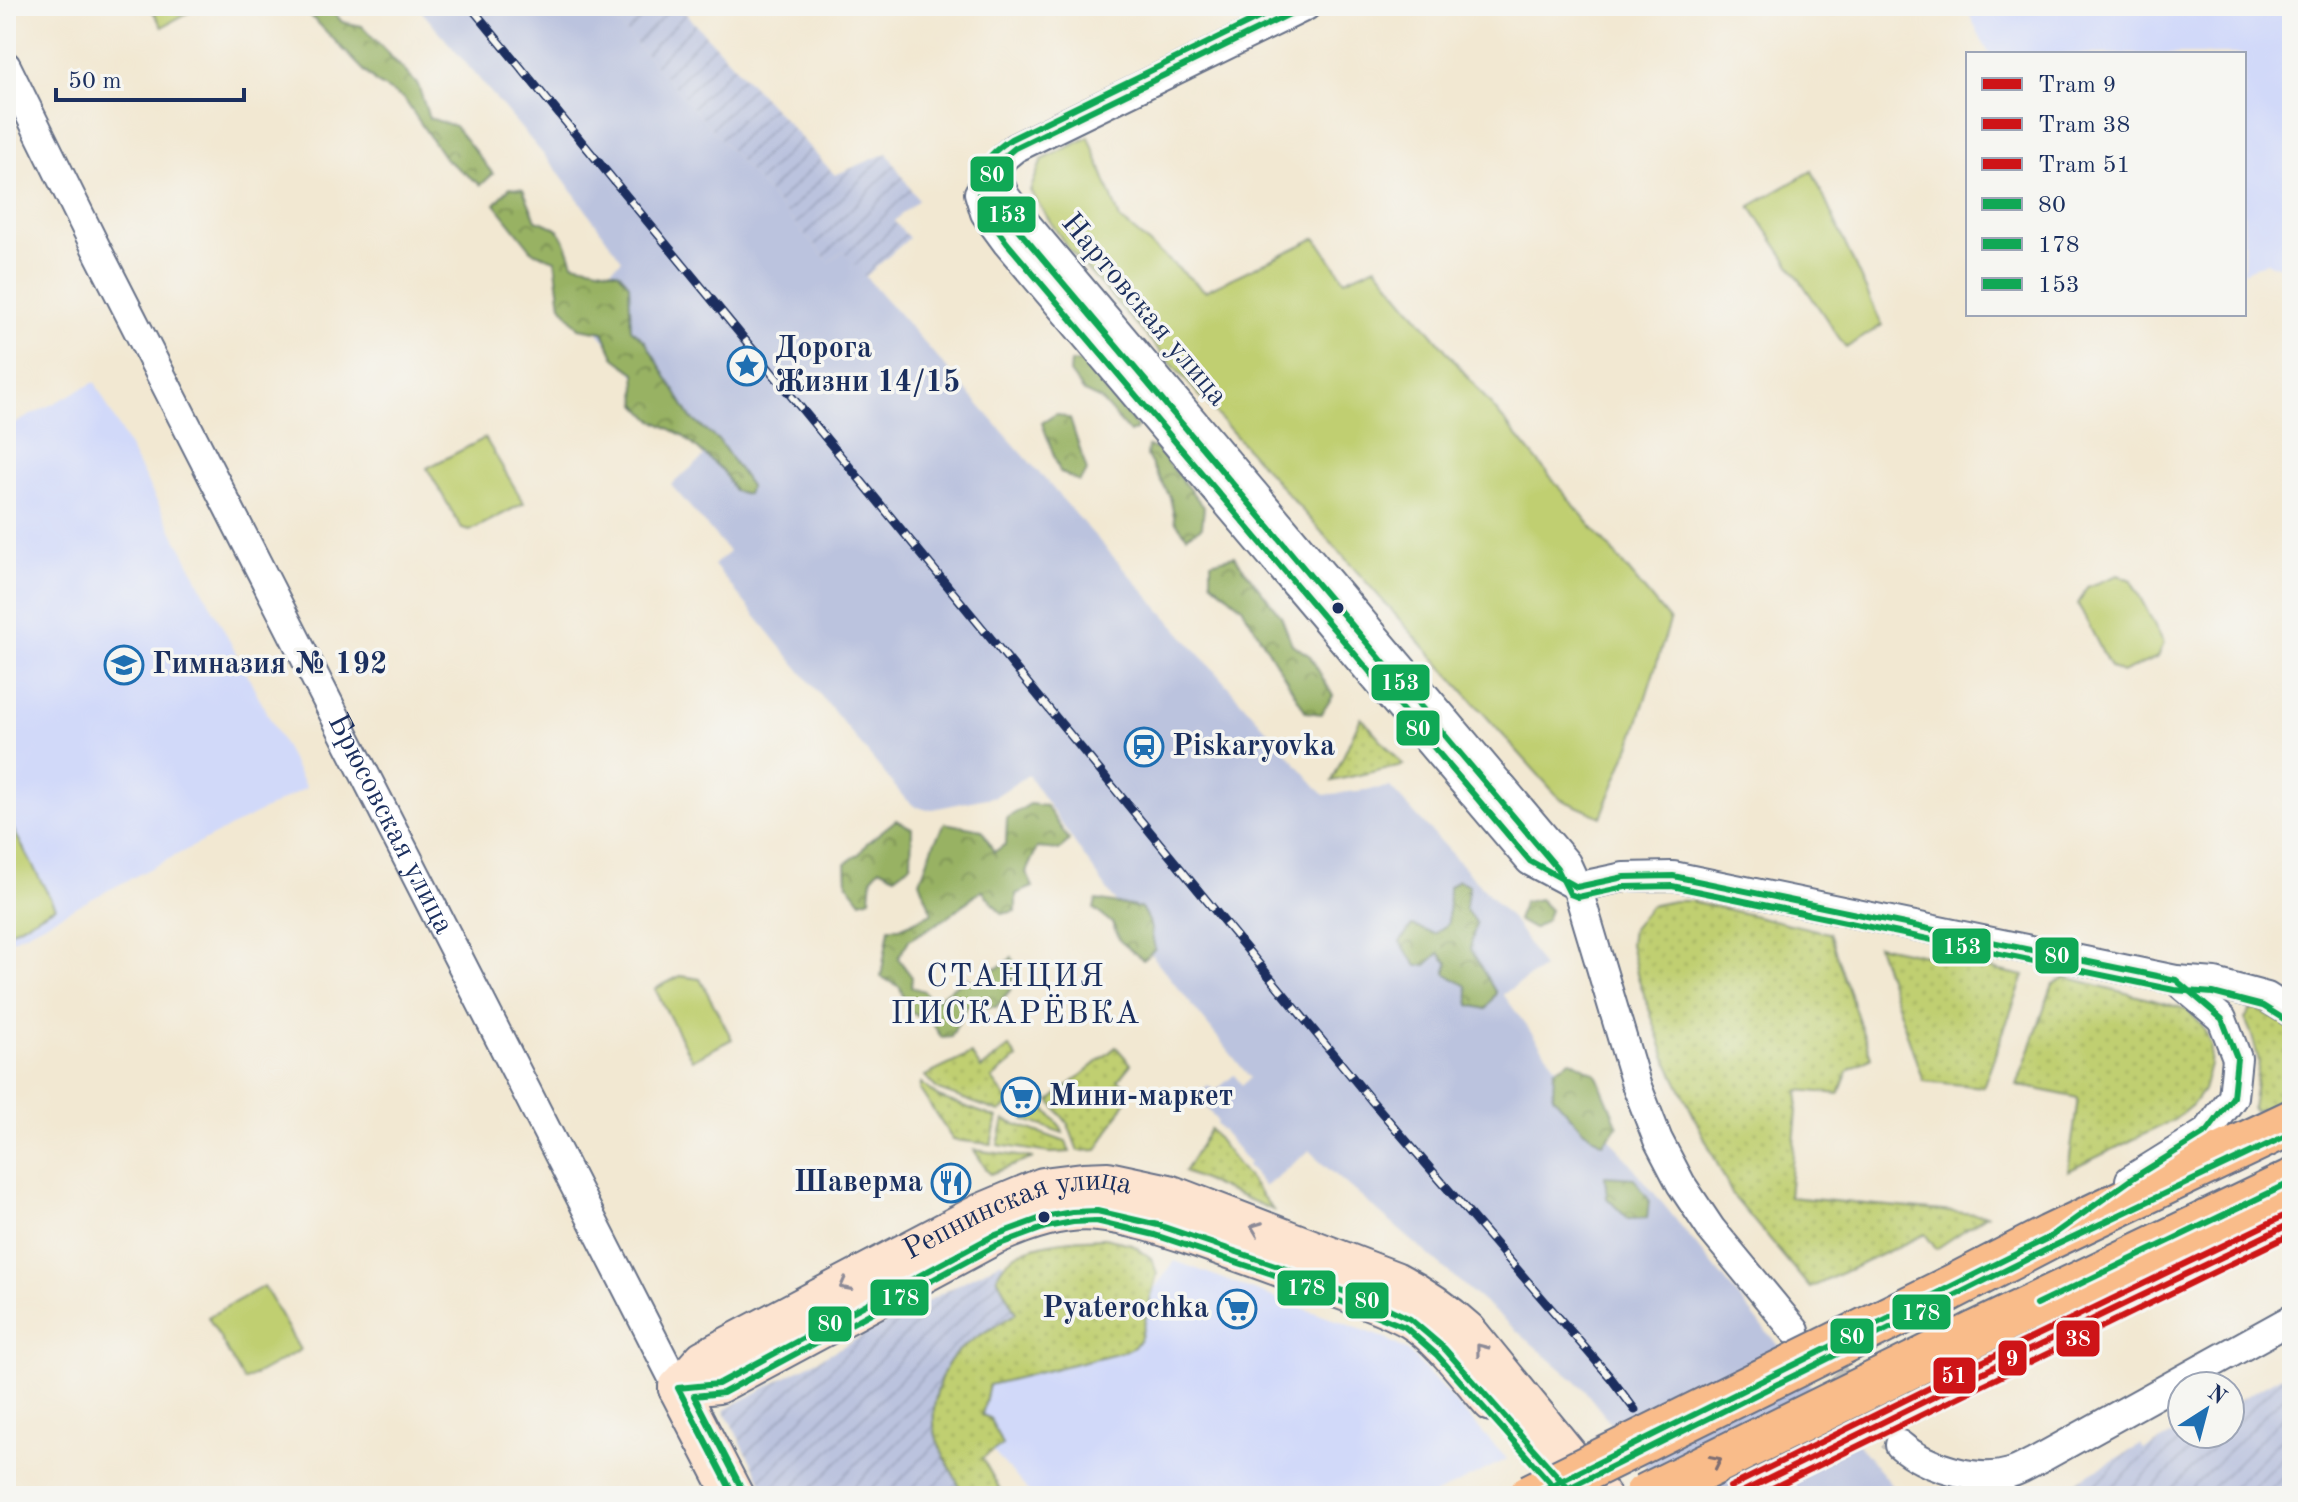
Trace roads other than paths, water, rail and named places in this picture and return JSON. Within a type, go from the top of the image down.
[{"type":"main road","points":[[1531,1496],[2050,1237],[2292,1122]]},
{"type":"main road","points":[[1646,1496],[2292,1182]]},
{"type":"street","name":"Нартовская улица","points":[[1306,6],[1015,148],[994,170],[1005,196],[1023,220],[1566,863],[1577,887],[1636,1084],[1658,1140],[1681,1184],[1711,1229],[1795,1331]]},
{"type":"street","name":"Брюсовская улица","points":[[6,66],[734,1496]]},
{"type":"street","points":[[1577,887],[1624,877],[1673,876],[2176,980],[2215,983],[2267,997],[2292,1013]]},
{"type":"street","points":[[2050,1237],[2133,1178],[2207,1132],[2233,1097],[2237,1058],[2222,1019],[2176,980]]},
{"type":"street","name":"Репнинская улица","points":[[678,1388],[704,1359],[981,1213],[1043,1187],[1108,1181],[1169,1194],[1395,1281],[1420,1294],[1445,1310],[1467,1331],[1601,1496]]},
{"type":"street","name":"Репнинская улица","points":[[678,1388],[718,1384],[993,1236],[1019,1225],[1044,1217],[1097,1211],[1158,1225],[1200,1239],[1275,1265],[1410,1319],[1444,1348],[1575,1496]]},
{"type":"street","points":[[1900,1445],[1911,1455],[1942,1468],[1975,1476],[2009,1474],[2292,1319]]},
{"type":"tunnel","points":[[1806,1343],[1900,1445]]},
{"type":"railway","points":[[470,6],[1371,1100],[1635,1410]]},
{"type":"tram line","name":"51","points":[[1730,1487],[2288,1214]]},
{"type":"tram line","name":"9","points":[[1734,1496],[2292,1223]]},
{"type":"tram line","name":"38","points":[[1756,1496],[2292,1234]]},
{"type":"place","name":"Дорога Жизни 14/15","points":[[747,366]]},
{"type":"place","name":"Гимназия № 192","points":[[124,665]]},
{"type":"place","name":"Piskaryovka","points":[[1144,747]]},
{"type":"place","name":"Мини-маркет","points":[[1021,1097]]},
{"type":"place","name":"Шаверма","points":[[951,1183]]},
{"type":"place","name":"Pyaterochka","points":[[1237,1309]]},
{"type":"district","name":"СТАНЦИЯ ПИСКАРЁВКА","points":[[1016,996]]}]
